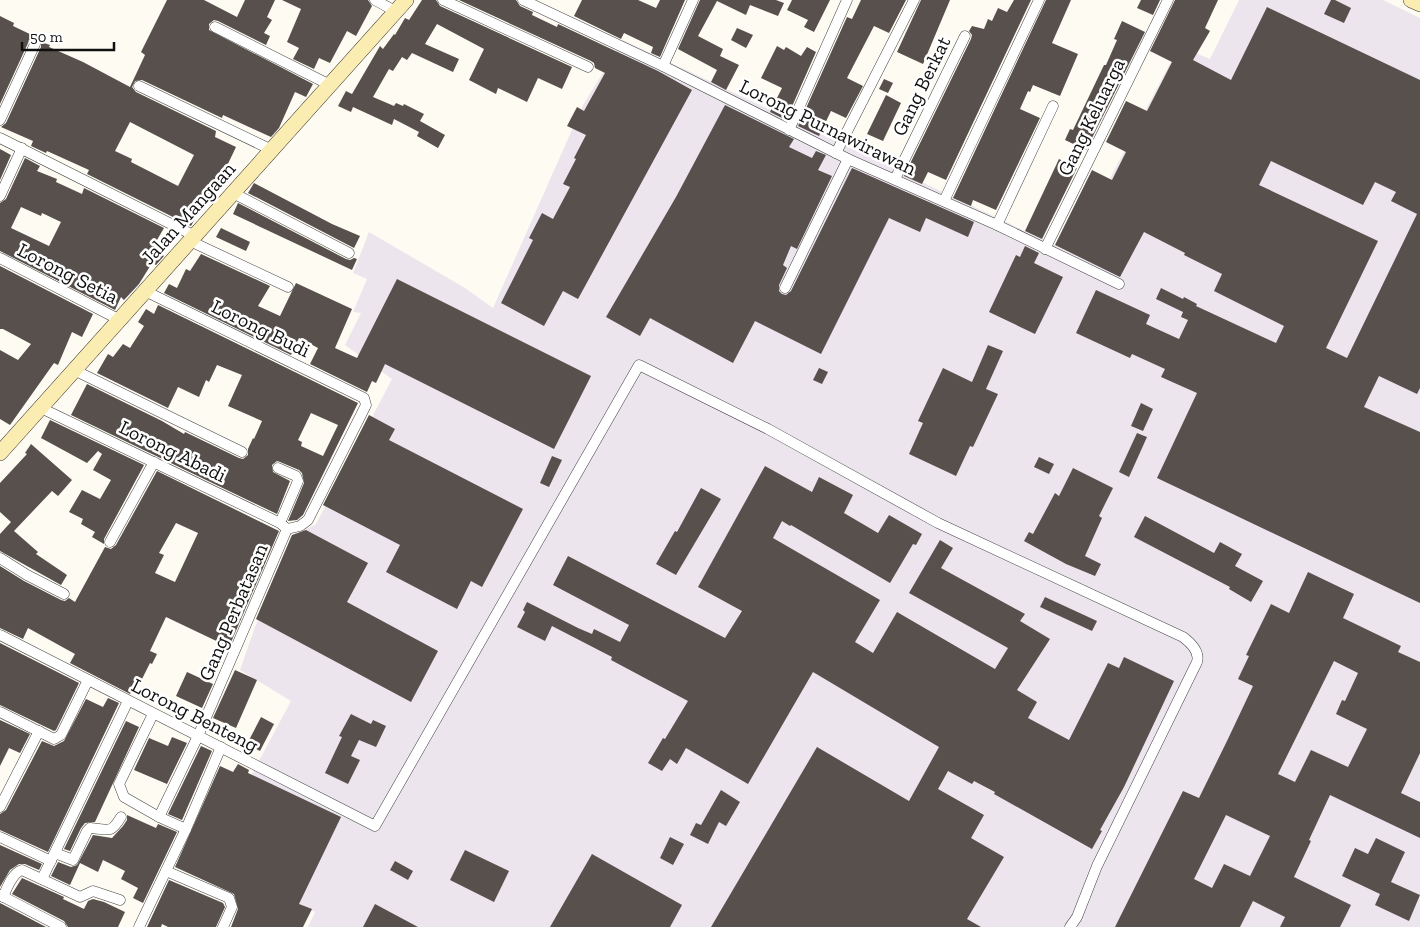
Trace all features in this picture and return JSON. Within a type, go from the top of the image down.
[{"type":"street","points":[[376,0],[395,12]]},
{"type":"street","name":"Jalan Mangaan","points":[[0,453],[406,0]]},
{"type":"street","points":[[443,0],[588,68]]},
{"type":"street","name":"Lorong Purnawirawan","points":[[523,0],[663,66],[848,159],[997,225],[1119,284]]},
{"type":"street","points":[[663,66],[693,0]]},
{"type":"street","points":[[789,130],[847,0]]},
{"type":"street","points":[[836,153],[914,0]]},
{"type":"street","points":[[944,201],[1040,0]]},
{"type":"street","name":"Gang Keluarga","points":[[1045,249],[1168,0]]},
{"type":"street","points":[[1411,0],[1420,4]]},
{"type":"street","points":[[215,27],[330,85]]},
{"type":"street","name":"Gang Berkat","points":[[895,179],[964,36]]},
{"type":"street","points":[[0,120],[36,44]]},
{"type":"street","points":[[140,86],[272,150]]},
{"type":"street","points":[[997,225],[1053,106]]},
{"type":"street","points":[[0,138],[288,287]]},
{"type":"street","points":[[0,196],[22,148]]},
{"type":"street","points":[[785,288],[848,159]]},
{"type":"street","points":[[233,193],[349,253]]},
{"type":"street","name":"Lorong Setia","points":[[0,258],[120,320]]},
{"type":"street","name":"Lorong Budi","points":[[145,291],[361,396],[365,401],[366,405],[308,520],[300,526],[283,526]]},
{"type":"street","name":"Lorong Benteng","points":[[0,635],[375,826],[639,365],[768,429],[938,523],[1183,637],[1190,642],[1198,655],[1198,662],[1097,866],[1077,917],[1070,927]]},
{"type":"street","points":[[74,370],[242,452]]},
{"type":"street","name":"Lorong Abadi","points":[[41,408],[283,526]]},
{"type":"street","points":[[110,542],[154,462]]},
{"type":"street","name":"Gang Perbatasan","points":[[159,817],[198,736],[283,526],[298,482],[296,476],[278,468]]},
{"type":"street","points":[[0,558],[27,575],[64,594]]},
{"type":"street","points":[[0,712],[54,739],[57,738],[61,735],[88,680]]},
{"type":"street","points":[[42,879],[128,701]]},
{"type":"street","points":[[153,714],[119,784],[124,797],[159,817],[186,829]]},
{"type":"street","points":[[0,807],[40,731]]},
{"type":"street","points":[[139,927],[186,829],[221,747]]},
{"type":"street","points":[[71,819],[90,828],[109,830],[114,828],[121,817]]},
{"type":"street","points":[[0,837],[53,857],[73,860],[90,828]]},
{"type":"street","points":[[61,927],[1,896],[18,871],[22,870],[80,896],[93,891],[120,900]]},
{"type":"street","points":[[166,871],[229,898],[232,907],[223,927]]},
{"type":"shaded area","points":[[1239,0],[1383,0],[1420,18],[1420,927],[308,927],[315,912],[205,862],[291,701],[240,670],[255,627],[291,537],[316,524],[392,379],[345,345],[361,313],[353,312],[367,279],[353,273],[369,232],[465,288],[493,308],[583,105],[623,40],[1071,253],[1179,46],[1210,59]]},
{"type":"building","points":[[167,0],[204,0],[237,17],[245,0],[275,0],[267,17],[272,20],[264,33],[270,36],[266,45],[218,21],[214,20],[209,24],[209,30],[313,84],[306,97],[295,92],[279,128],[271,137],[223,115],[222,118],[142,80],[135,81],[132,87],[136,92],[216,131],[215,137],[236,147],[225,170],[222,169],[191,226],[87,174],[89,170],[31,146],[33,141],[1,127],[6,123],[41,47],[41,42],[130,87],[145,55],[141,52]],"holes":[[[130,122],[194,155],[178,186],[131,162],[132,159],[115,151]]]},
{"type":"building","points":[[282,0],[368,0],[372,6],[356,36],[347,31],[330,63],[319,58],[314,69],[293,59],[299,48],[287,42],[301,9]]},
{"type":"building","points":[[422,0],[436,0],[440,6],[572,67],[562,89],[538,78],[527,102],[498,88],[496,94],[469,80],[484,49],[437,24],[425,44],[459,59],[453,72],[412,53],[407,60],[402,57],[393,71],[389,69],[373,97],[394,106],[396,103],[403,106],[404,104],[424,114],[420,121],[445,135],[438,148],[417,136],[419,132],[394,119],[392,125],[353,107],[351,112],[338,106],[346,91],[352,94],[380,46],[383,49],[395,35],[405,18],[409,20]]},
{"type":"building","points":[[459,0],[516,0],[520,6],[533,12],[532,15],[557,27],[558,24],[658,71],[692,90],[578,299],[563,291],[544,326],[501,303],[533,240],[529,238],[542,213],[553,219],[570,187],[563,184],[586,135],[567,126],[577,107],[584,111],[605,73],[595,68],[594,63],[591,61]]},
{"type":"building","points":[[582,0],[638,0],[656,8],[660,0],[685,0],[660,57],[651,53],[653,47],[624,33],[621,39],[574,16]]},
{"type":"building","points":[[700,0],[776,0],[784,3],[778,16],[750,5],[746,15],[717,1],[698,36],[723,49],[720,56],[739,65],[726,90],[711,82],[717,70],[678,49]]},
{"type":"building","points":[[792,0],[830,0],[814,32],[804,27],[808,20],[787,10]]},
{"type":"building","points":[[861,0],[906,0],[889,33],[874,26],[847,78],[863,86],[846,118],[831,111],[819,136],[798,126],[847,17],[852,19]]},
{"type":"building","points":[[921,0],[950,0],[923,64],[897,52]]},
{"type":"building","points":[[1014,0],[1031,0],[946,180],[928,172],[922,184],[904,176],[971,39],[972,35],[969,31],[972,26],[984,29],[988,19],[992,21],[998,8],[1007,12]]},
{"type":"building","points":[[1046,0],[1071,0],[1052,43],[1078,54],[1060,96],[1033,85],[1030,92],[1028,91],[1020,109],[1040,118],[996,210],[973,200],[971,206],[953,198]]},
{"type":"building","points":[[1141,0],[1160,0],[1153,15],[1137,8]]},
{"type":"building","points":[[1175,0],[1218,0],[1205,28],[1210,31],[1193,60],[1231,80],[1267,7],[1420,80],[1420,388],[1417,394],[1379,376],[1364,407],[1420,432],[1420,603],[1157,478],[1197,393],[1161,377],[1165,369],[1132,354],[1130,358],[1076,333],[1096,290],[1150,315],[1146,324],[1179,339],[1188,320],[1181,317],[1183,312],[1156,299],[1161,288],[1183,299],[1184,297],[1197,304],[1196,306],[1276,343],[1284,326],[1214,291],[1222,274],[1144,232],[1120,277],[1055,245],[1092,170],[1112,180],[1126,152],[1106,142],[1126,101],[1147,111],[1172,62],[1150,51]],"holes":[[[1271,161],[1363,205],[1375,182],[1396,192],[1391,201],[1417,214],[1347,358],[1326,348],[1378,241],[1259,185]]]},
{"type":"building","points":[[1331,0],[1351,8],[1344,23],[1324,14]]},
{"type":"building","points":[[0,16],[14,23],[13,26],[36,37],[31,38],[29,41],[0,104]]},
{"type":"building","points":[[1122,21],[1145,32],[1086,150],[1065,140],[1070,129],[1073,130],[1104,65],[1106,65],[1117,40],[1114,39]]},
{"type":"building","points":[[737,28],[753,35],[746,48],[731,40]]},
{"type":"building","points":[[777,46],[784,50],[786,47],[801,56],[807,47],[816,52],[786,120],[770,112],[782,88],[761,78]]},
{"type":"building","points":[[884,79],[893,83],[888,93],[879,89]]},
{"type":"building","points":[[886,95],[901,103],[883,141],[867,134]]},
{"type":"building","points":[[725,105],[794,139],[789,147],[812,158],[816,151],[826,155],[818,170],[832,176],[797,249],[791,246],[783,265],[787,268],[779,285],[779,291],[782,294],[786,295],[791,291],[852,168],[974,222],[968,237],[926,218],[920,232],[889,218],[821,354],[755,321],[733,363],[650,318],[640,336],[606,317],[676,197]]},
{"type":"building","points":[[0,149],[11,155],[0,180]]},
{"type":"building","points":[[25,158],[40,166],[37,171],[57,179],[56,182],[82,194],[84,188],[164,228],[154,245],[157,246],[155,250],[164,256],[156,265],[152,263],[139,284],[124,300],[121,297],[115,310],[0,251],[0,203],[6,199]],"holes":[[[21,207],[41,216],[42,213],[61,222],[49,246],[11,228]]]},
{"type":"building","points":[[1059,159],[1077,168],[1042,239],[1025,231]]},
{"type":"building","points":[[254,183],[332,224],[360,236],[354,248],[248,193]]},
{"type":"building","points":[[238,203],[346,259],[357,259],[352,270],[233,214]]},
{"type":"building","points":[[221,228],[250,242],[246,251],[216,237]]},
{"type":"building","points":[[1025,246],[1039,253],[1034,263],[1063,277],[1035,334],[989,312],[1016,255],[1020,257]]},
{"type":"building","points":[[201,254],[270,286],[258,306],[280,316],[296,283],[352,309],[335,348],[357,358],[397,279],[591,376],[554,449],[385,364],[376,383],[372,381],[367,392],[310,364],[318,348],[299,338],[291,355],[164,293],[169,284],[177,288],[186,269],[190,271]]},
{"type":"building","points":[[0,266],[93,314],[82,337],[72,332],[58,365],[54,363],[10,425],[0,419],[0,350],[18,360],[31,344],[0,329]]},
{"type":"building","points":[[158,305],[358,403],[303,515],[297,520],[288,521],[304,483],[302,473],[299,470],[277,461],[272,465],[273,472],[290,481],[277,514],[71,415],[87,384],[184,434],[185,432],[239,458],[243,459],[248,455],[248,449],[262,421],[228,406],[242,375],[217,365],[209,382],[206,380],[199,397],[178,387],[168,408],[97,373],[108,354],[113,357],[123,344],[130,348],[144,326],[138,322],[146,309],[154,314]],"holes":[[[311,413],[338,425],[323,456],[301,446],[302,442],[298,440]]]},
{"type":"building","points":[[988,345],[1003,351],[986,389],[998,394],[973,447],[970,446],[956,476],[909,454],[923,423],[918,421],[943,368],[972,382]]},
{"type":"building","points":[[819,368],[828,372],[822,384],[813,380]]},
{"type":"building","points":[[1141,403],[1153,409],[1143,431],[1131,426]]},
{"type":"building","points":[[369,415],[395,429],[389,440],[523,509],[482,587],[471,581],[457,609],[386,572],[400,545],[323,505]]},
{"type":"building","points":[[50,420],[144,465],[104,539],[104,544],[92,537],[95,532],[81,524],[83,519],[69,512],[82,490],[100,499],[111,480],[93,470],[102,454],[98,451],[87,463],[41,438]]},
{"type":"building","points":[[1137,433],[1147,437],[1129,477],[1119,472]]},
{"type":"building","points":[[31,444],[72,480],[58,496],[52,491],[14,531],[38,552],[36,554],[67,575],[61,585],[0,551],[0,534],[11,522],[0,512],[0,483],[27,454],[25,453]]},
{"type":"building","points":[[552,456],[562,460],[549,487],[540,483]]},
{"type":"building","points":[[1039,457],[1054,464],[1049,474],[1034,467]]},
{"type":"building","points":[[765,466],[812,492],[819,477],[853,495],[844,513],[878,533],[889,515],[922,534],[916,545],[913,544],[890,583],[782,521],[773,538],[880,600],[855,642],[873,653],[897,612],[995,669],[1008,648],[909,593],[940,540],[953,548],[941,568],[1025,614],[1020,621],[1050,639],[1017,690],[1037,702],[1028,718],[1069,740],[1108,663],[1119,668],[1124,657],[1174,681],[1124,787],[1100,830],[1102,831],[1092,849],[994,794],[995,792],[974,781],[972,784],[948,771],[938,789],[984,815],[971,838],[1004,857],[967,919],[981,927],[711,927],[817,747],[909,801],[939,747],[813,672],[748,784],[686,748],[677,764],[670,759],[662,771],[648,763],[688,701],[611,660],[612,657],[552,626],[545,641],[517,627],[525,612],[523,610],[527,602],[578,628],[592,634],[594,629],[620,642],[629,625],[553,585],[568,556],[725,638],[742,611],[698,587]]},
{"type":"building","points":[[1073,468],[1113,488],[1099,516],[1102,518],[1085,556],[1101,564],[1095,576],[1066,564],[1024,541],[1029,532],[1033,534],[1055,493],[1059,496]]},
{"type":"building","points":[[157,471],[279,531],[229,647],[166,617],[150,651],[157,654],[152,664],[150,663],[136,691],[133,689],[130,694],[70,663],[75,654],[28,628],[23,639],[0,628],[0,566],[61,600],[65,601],[69,598],[75,602],[105,547],[111,549],[116,545]],"holes":[[[176,523],[198,533],[175,582],[155,573],[164,555],[159,553]]]},
{"type":"building","points":[[701,488],[721,499],[676,575],[656,564],[675,531],[677,532]]},
{"type":"building","points":[[1145,516],[1214,553],[1220,542],[1242,554],[1235,566],[1263,581],[1251,602],[1229,589],[1230,587],[1134,537]]},
{"type":"building","points":[[306,530],[368,563],[347,602],[438,651],[411,702],[256,619],[292,535]]},
{"type":"building","points":[[1308,572],[1354,594],[1343,618],[1401,646],[1398,652],[1420,662],[1420,753],[1401,793],[1420,802],[1420,838],[1330,795],[1294,877],[1351,905],[1340,927],[1280,927],[1285,917],[1253,901],[1240,927],[1115,927],[1183,791],[1199,798],[1227,741],[1253,686],[1238,679],[1249,656],[1246,655],[1271,604],[1289,613]],"holes":[[[1334,661],[1358,673],[1345,701],[1342,700],[1336,714],[1367,729],[1348,767],[1311,750],[1295,782],[1278,774]],[[1226,815],[1270,836],[1250,876],[1224,864],[1212,888],[1194,879]]]},
{"type":"building","points":[[1045,597],[1097,621],[1092,631],[1040,607]]},
{"type":"building","points":[[0,643],[79,683],[56,730],[54,731],[0,705]]},
{"type":"building","points":[[235,670],[257,680],[236,728],[213,718]]},
{"type":"building","points":[[187,672],[213,684],[202,708],[176,696]]},
{"type":"building","points":[[108,698],[119,703],[48,852],[0,830],[0,814],[6,810],[42,741],[54,746],[64,741],[86,699],[103,707]]},
{"type":"building","points":[[351,714],[371,724],[373,720],[386,726],[376,747],[359,740],[351,756],[360,760],[348,784],[325,773],[342,737],[339,736]]},
{"type":"building","points":[[261,717],[274,724],[260,751],[247,744]]},
{"type":"building","points":[[0,720],[30,734],[20,753],[9,748],[0,766]]},
{"type":"building","points":[[126,721],[139,727],[95,822],[85,823],[70,851],[64,849]]},
{"type":"building","points":[[172,737],[187,743],[167,784],[134,770],[149,738],[168,746]]},
{"type":"building","points":[[201,746],[212,751],[182,820],[168,814]]},
{"type":"building","points":[[238,764],[249,770],[248,773],[341,817],[299,904],[312,909],[303,927],[231,927],[238,909],[234,894],[175,867],[220,766],[233,772]]},
{"type":"building","points":[[721,790],[740,802],[726,826],[719,822],[708,844],[690,835],[696,823],[701,825]]},
{"type":"building","points":[[127,815],[156,828],[158,824],[177,832],[143,903],[133,898],[138,888],[121,879],[125,871],[103,860],[98,872],[80,863],[70,885],[51,876],[58,862],[71,867],[77,865],[93,835],[112,838],[127,820]]},
{"type":"building","points":[[670,837],[684,844],[673,865],[660,858]]},
{"type":"building","points":[[1376,838],[1405,852],[1391,882],[1420,895],[1409,921],[1375,905],[1380,894],[1342,876],[1355,848],[1368,854]]},
{"type":"building","points":[[0,845],[42,864],[39,870],[25,864],[19,864],[10,870],[0,887]]},
{"type":"building","points":[[465,850],[509,871],[494,902],[450,880]]},
{"type":"building","points":[[592,854],[682,905],[670,927],[550,927]]},
{"type":"building","points":[[395,861],[413,871],[408,880],[390,870]]},
{"type":"building","points":[[22,878],[64,897],[63,899],[84,909],[88,901],[93,899],[125,912],[118,927],[68,927],[64,921],[12,894]]},
{"type":"building","points":[[169,880],[223,903],[225,907],[216,927],[168,927],[162,924],[161,927],[147,927]]},
{"type":"building","points":[[0,903],[2,904],[46,927],[0,927]]},
{"type":"building","points":[[375,904],[418,927],[363,927]]}]
